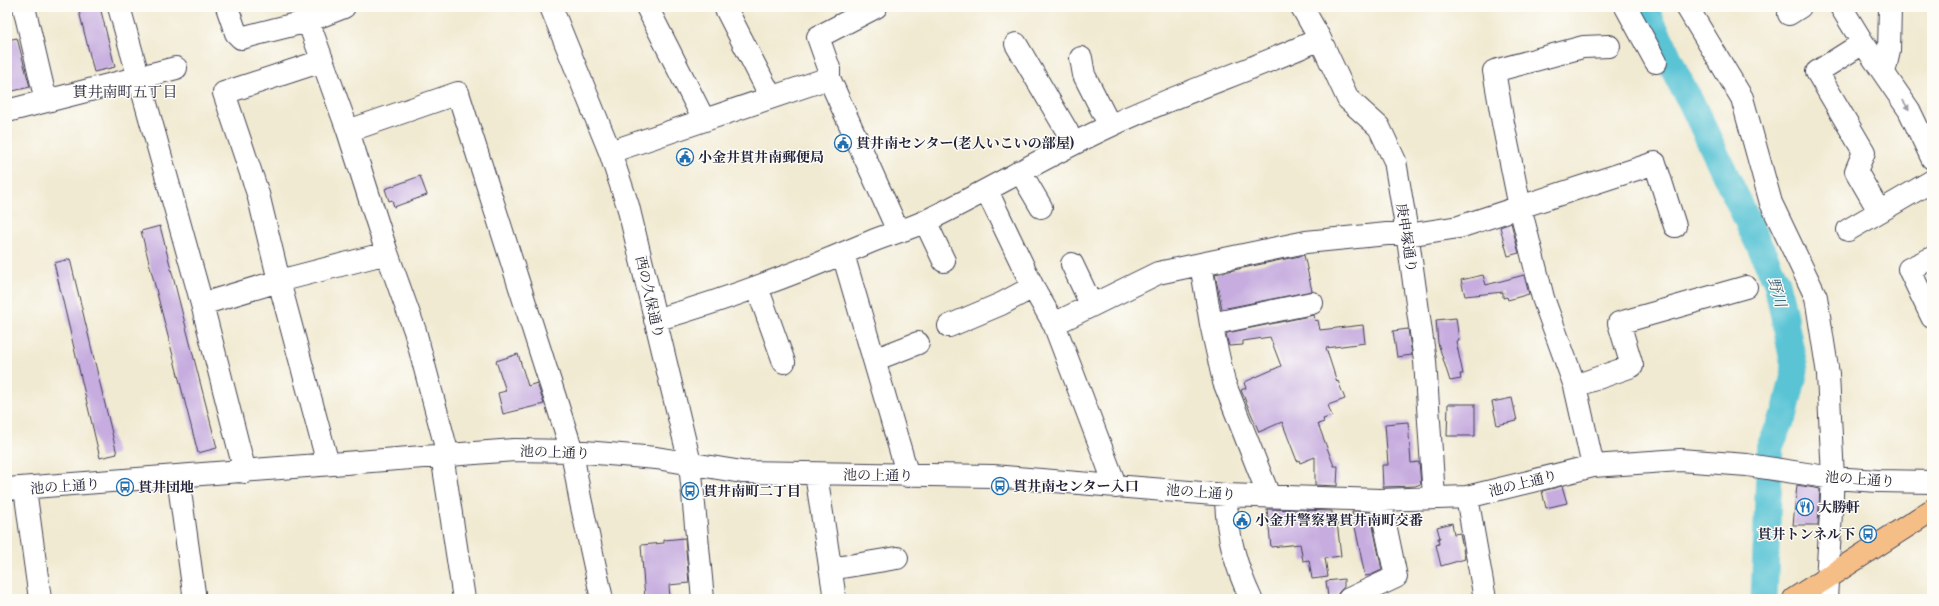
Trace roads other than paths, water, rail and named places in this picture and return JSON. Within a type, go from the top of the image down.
[{"type":"main road","points":[[1794,599],[1827,589],[1932,510]]},
{"type":"street","points":[[7,10],[13,7]]},
{"type":"street","points":[[24,7],[46,101]]},
{"type":"street","points":[[119,7],[202,304],[245,472]]},
{"type":"street","points":[[227,7],[236,33],[241,38],[306,14],[344,7]]},
{"type":"street","name":"西の久保通り","points":[[551,7],[610,152],[628,206],[690,463],[703,599]]},
{"type":"street","points":[[647,7],[704,120]]},
{"type":"street","points":[[725,7],[771,98]]},
{"type":"street","points":[[876,7],[818,37],[828,68],[829,78],[898,231]]},
{"type":"street","name":"庚申塚通り","points":[[1302,7],[1320,39],[1348,99],[1379,127],[1395,161],[1425,361],[1434,497]]},
{"type":"street","points":[[1687,7],[1742,98],[1771,203],[1816,297],[1828,374],[1833,478],[1827,589]]},
{"type":"street","points":[[1841,7],[1863,43],[1909,110],[1932,158]]},
{"type":"street","points":[[1884,73],[1889,51],[1890,7]]},
{"type":"street","points":[[1628,8],[1656,62]]},
{"type":"street","points":[[306,14],[348,131],[387,253],[415,331],[445,455],[464,599]]},
{"type":"street","points":[[655,320],[709,305],[925,221],[987,191],[1020,171],[1110,126],[1183,94],[1276,59],[1320,39]]},
{"type":"street","points":[[1863,43],[1817,72],[1864,152],[1856,171],[1879,211]]},
{"type":"street","points":[[1016,44],[1067,131],[1072,144]]},
{"type":"street","points":[[1592,466],[1575,386],[1543,298],[1520,207],[1494,71],[1583,47],[1609,46]]},
{"type":"street","points":[[1081,58],[1084,75],[1110,126]]},
{"type":"street","points":[[322,61],[224,93],[258,194],[279,281],[328,464]]},
{"type":"street","points":[[7,111],[176,68]]},
{"type":"street","points":[[610,152],[829,78]]},
{"type":"street","points":[[348,131],[458,93],[572,451],[580,498],[602,599]]},
{"type":"street","points":[[1054,324],[1092,304],[1158,273],[1306,242],[1459,227],[1655,163],[1675,226]]},
{"type":"street","points":[[1020,171],[1041,207]]},
{"type":"street","points":[[1848,230],[1932,181]]},
{"type":"street","points":[[987,191],[1033,287],[1054,324],[1116,487]]},
{"type":"street","points":[[925,221],[944,261]]},
{"type":"street","points":[[202,304],[279,281],[387,253]]},
{"type":"street","points":[[843,254],[908,476]]},
{"type":"street","points":[[1932,258],[1909,269],[1932,317]]},
{"type":"street","points":[[1072,264],[1092,304]]},
{"type":"street","points":[[1201,264],[1211,324],[1224,382],[1269,496]]},
{"type":"street","points":[[757,287],[784,362]]},
{"type":"street","points":[[949,326],[1002,304],[1033,287]]},
{"type":"street","points":[[1575,386],[1632,366],[1619,323],[1746,287]]},
{"type":"street","points":[[1211,324],[1312,303]]},
{"type":"street","points":[[874,360],[918,343]]},
{"type":"street","name":"池の上通り","points":[[16,489],[514,450],[572,451],[656,458],[742,472],[908,476],[993,476],[1226,495],[1380,500],[1467,497],[1592,466],[1680,460],[1747,465],[1833,478],[1878,482],[1932,482]]},
{"type":"street","points":[[816,474],[835,599]]},
{"type":"street","points":[[178,477],[194,593]]},
{"type":"street","points":[[16,489],[36,598]]},
{"type":"street","points":[[1226,495],[1226,521],[1238,572],[1251,599]]},
{"type":"street","points":[[1467,497],[1485,599]]},
{"type":"street","points":[[1349,599],[1396,577],[1380,500]]},
{"type":"street","points":[[830,569],[897,558]]},
{"type":"waterway","name":"野川","points":[[1645,7],[1676,75],[1690,100],[1777,283],[1795,370],[1785,413],[1770,446],[1764,599]]},
{"type":"place","name":"貫井南センター(老人いこいの部屋)","points":[[843,143]]},
{"type":"place","name":"小金井貫井南郵便局","points":[[685,157]]},
{"type":"place","name":"貫井南センター入口","points":[[1000,486]]},
{"type":"place","name":"貫井団地","points":[[125,487]]},
{"type":"place","name":"貫井南町二丁目","points":[[690,491]]},
{"type":"place","name":"大勝軒","points":[[1805,507]]},
{"type":"place","name":"小金井警察署貫井南町交番","points":[[1242,520]]},
{"type":"place","name":"貫井トンネル下","points":[[1868,534]]},
{"type":"district","name":"貫井南町五丁目","points":[[125,92]]}]
